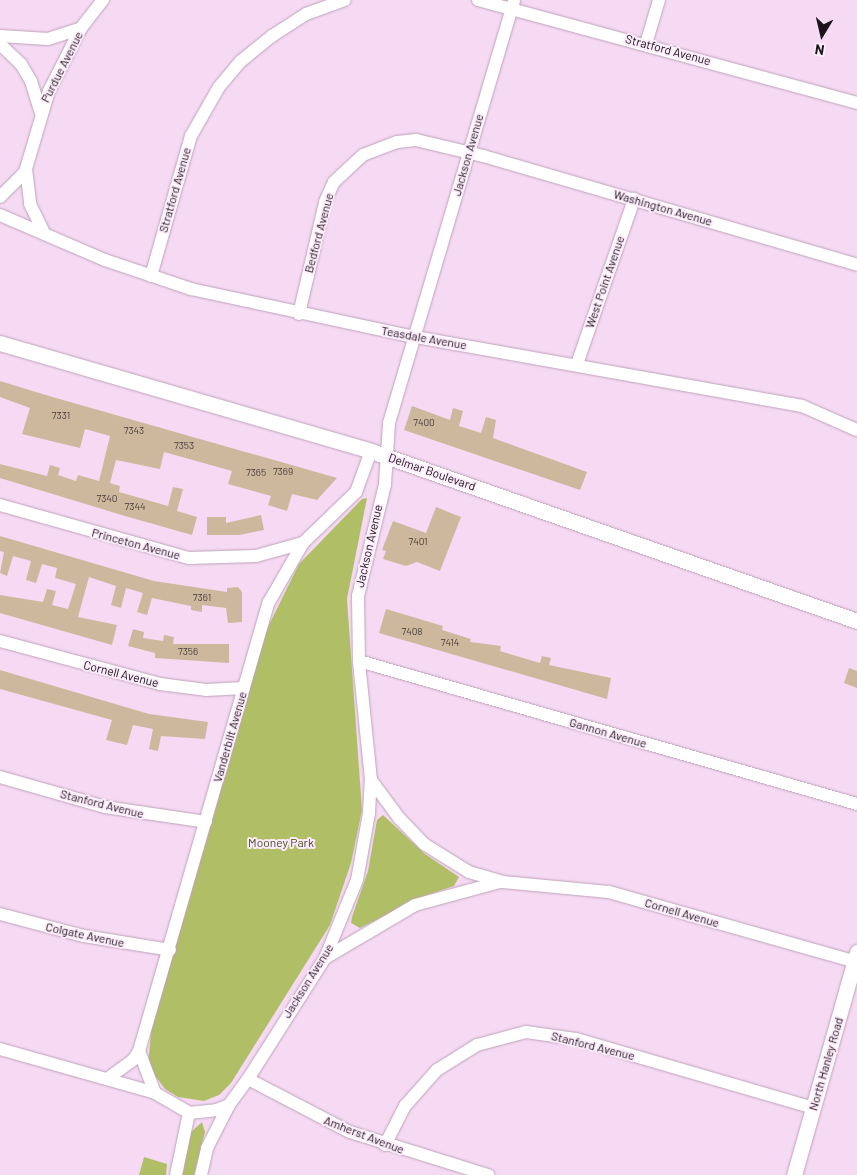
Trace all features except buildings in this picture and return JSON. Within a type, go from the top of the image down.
[{"type":"main road","name":"Delmar Boulevard","points":[[0,343],[371,450],[857,621]]},
{"type":"main road","name":"North Hanley Road","points":[[794,1175],[856,959]]},
{"type":"street","name":"Purdue Avenue","points":[[0,197],[20,180],[26,169],[40,111],[81,28],[103,0]]},
{"type":"street","name":"Stratford Avenue","points":[[151,276],[180,165],[203,110],[219,87],[241,61],[272,36],[306,14],[346,0]]},
{"type":"street","name":"Stratford Avenue","points":[[478,0],[513,4],[646,44],[857,103]]},
{"type":"street","points":[[646,44],[659,0]]},
{"type":"street","name":"Jackson Avenue","points":[[201,1175],[207,1148],[229,1104],[248,1079],[325,958],[357,880],[365,843],[371,780],[359,661],[358,596],[385,484],[389,423],[513,4]]},
{"type":"street","points":[[0,36],[48,39],[81,28]]},
{"type":"street","points":[[0,44],[26,72],[40,111]]},
{"type":"street","name":"Bedford Avenue","points":[[299,314],[325,202],[334,182],[348,167],[363,156],[397,142],[433,142],[469,152]]},
{"type":"street","name":"Washington Avenue","points":[[469,152],[857,265]]},
{"type":"street","name":"Purdue Avenue","points":[[26,169],[30,204],[44,233]]},
{"type":"street","name":"West Point Avenue","points":[[577,364],[634,199]]},
{"type":"street","name":"Teasdale Avenue","points":[[0,215],[151,276],[299,314],[415,337],[577,364],[802,406],[857,430]]},
{"type":"street","name":"Vanderbilt Avenue","points":[[107,1079],[133,1060],[139,1051],[170,950],[269,602],[304,543],[356,492],[371,450]]},
{"type":"street","name":"Princeton Avenue","points":[[0,505],[189,558],[256,556],[304,543]]},
{"type":"street","name":"Cornell Avenue","points":[[0,641],[160,684],[206,690],[244,688]]},
{"type":"street","name":"Gannon Avenue","points":[[359,661],[857,804]]},
{"type":"street","name":"Stanford Avenue","points":[[0,777],[114,809],[206,822]]},
{"type":"street","name":"Cornell Avenue","points":[[371,780],[398,818],[444,860],[503,882],[610,892],[856,959]]},
{"type":"street","name":"Cornell Avenue","points":[[325,958],[415,906],[503,882]]},
{"type":"street","name":"Colgate Avenue","points":[[0,914],[84,936],[170,950]]},
{"type":"street","name":"Stanford Avenue","points":[[385,1146],[405,1106],[437,1070],[477,1045],[526,1032],[576,1039],[814,1108]]},
{"type":"street","points":[[0,1049],[155,1093],[189,1112],[210,1111],[229,1104]]},
{"type":"street","points":[[139,1051],[155,1093]]},
{"type":"street","name":"Amherst Avenue","points":[[248,1079],[313,1116],[385,1146],[488,1175]]},
{"type":"street","points":[[176,1175],[189,1112]]},
{"type":"green space","name":"Mooney Park","points":[[367,498],[347,599],[362,810],[351,863],[330,925],[231,1083],[219,1095],[204,1101],[178,1097],[165,1089],[148,1066],[151,1032],[266,631],[299,564],[362,499]]},
{"type":"green space","points":[[383,815],[425,854],[459,877],[454,886],[424,896],[360,928],[351,923],[352,917],[368,871],[377,820]]},
{"type":"green space","points":[[202,1122],[205,1132],[194,1175],[181,1175],[190,1133]]},
{"type":"green space","points":[[144,1157],[167,1164],[166,1175],[139,1175]]}]
